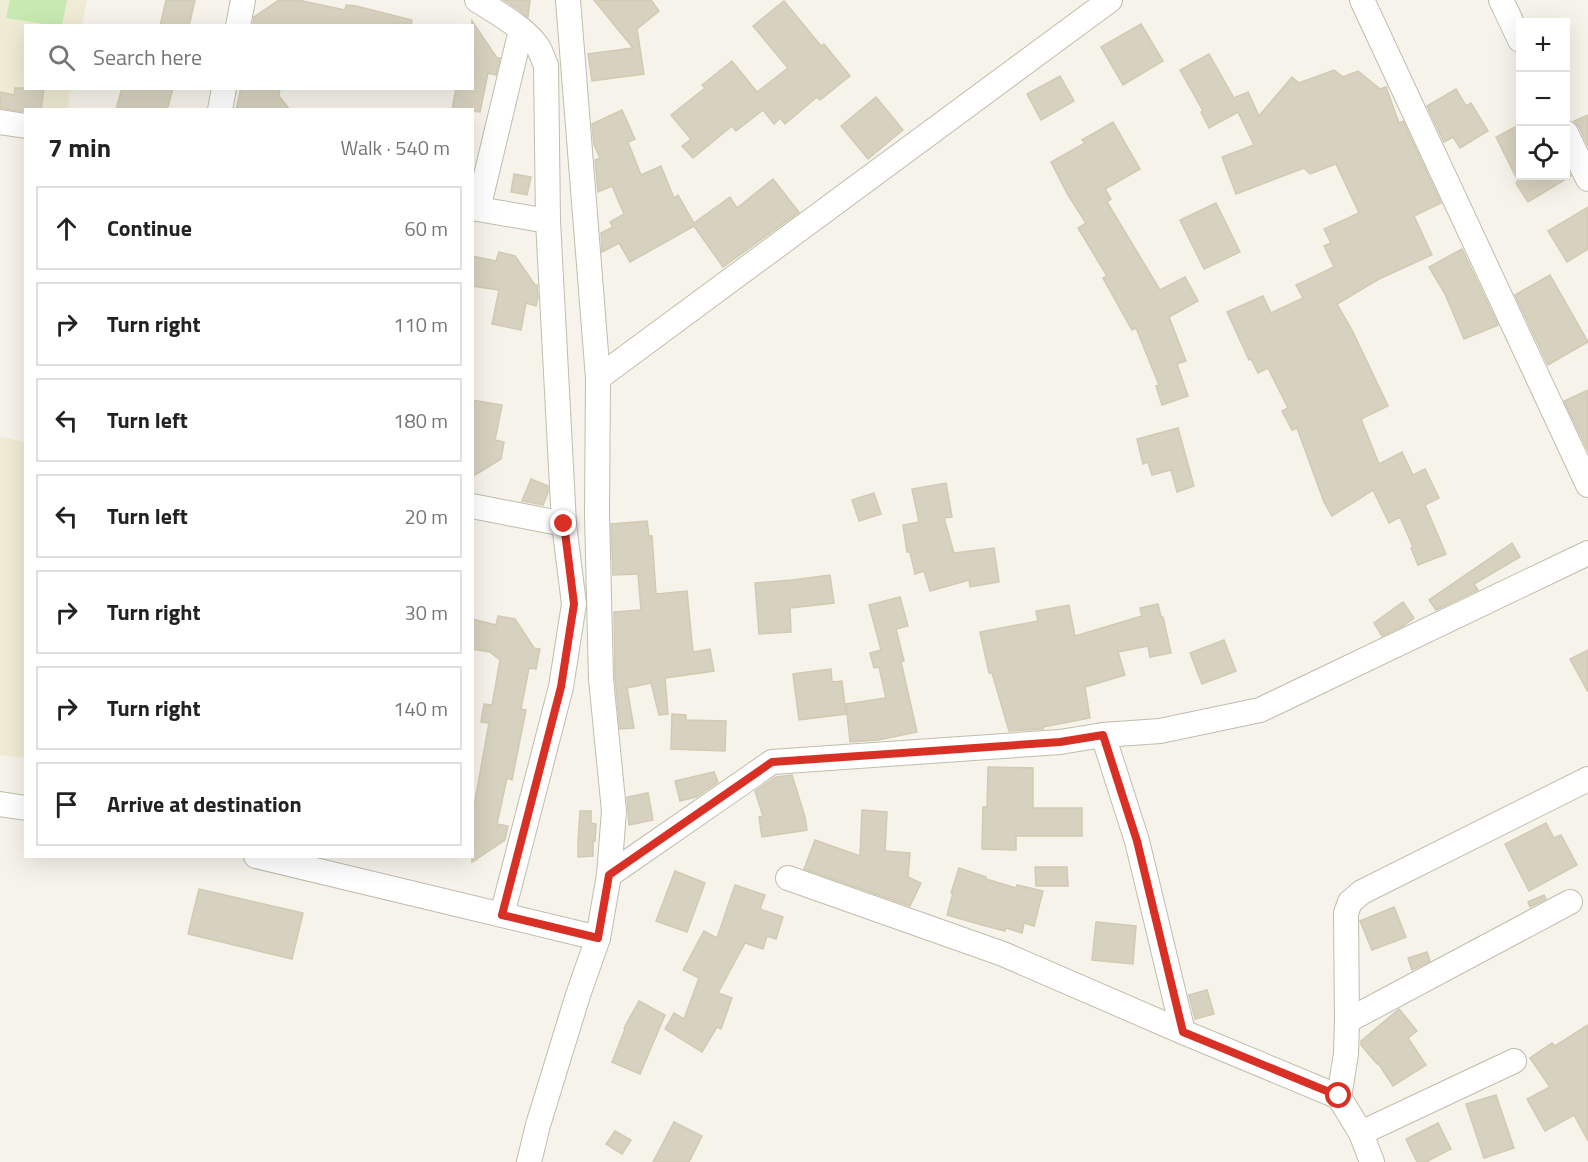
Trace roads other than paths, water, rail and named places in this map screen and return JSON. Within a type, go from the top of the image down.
[{"type":"street","points":[[238,24],[243,0]]},
{"type":"street","points":[[477,0],[521,30],[538,47],[546,65],[548,221],[564,524],[574,604],[561,687],[502,915]]},
{"type":"street","points":[[529,1162],[541,1114],[598,938],[609,875],[614,811],[601,679],[597,514],[598,378],[568,0]]},
{"type":"street","points":[[598,378],[1110,0]]},
{"type":"street","points":[[1362,0],[1588,485]]},
{"type":"street","points":[[1501,0],[1516,30]]},
{"type":"street","points":[[521,30],[475,208],[548,221]]},
{"type":"street","points":[[220,108],[225,90]]},
{"type":"street","points":[[0,122],[24,126]]},
{"type":"street","points":[[1570,142],[1588,180]]},
{"type":"street","points":[[474,506],[564,524]]},
{"type":"street","points":[[609,875],[772,762],[1060,742],[1103,735],[1160,731],[1260,710],[1588,553]]},
{"type":"street","points":[[1103,735],[1137,841],[1183,1032]]},
{"type":"street","points":[[1339,1096],[1346,1054],[1346,913],[1350,902],[1362,892],[1588,779]]},
{"type":"street","points":[[0,804],[24,808]]},
{"type":"street","points":[[264,858],[598,938]]},
{"type":"street","points":[[789,878],[1003,954],[1339,1096],[1361,1133],[1372,1162]]},
{"type":"street","points":[[1347,1021],[1570,902]]},
{"type":"street","points":[[1361,1133],[1514,1061]]}]
